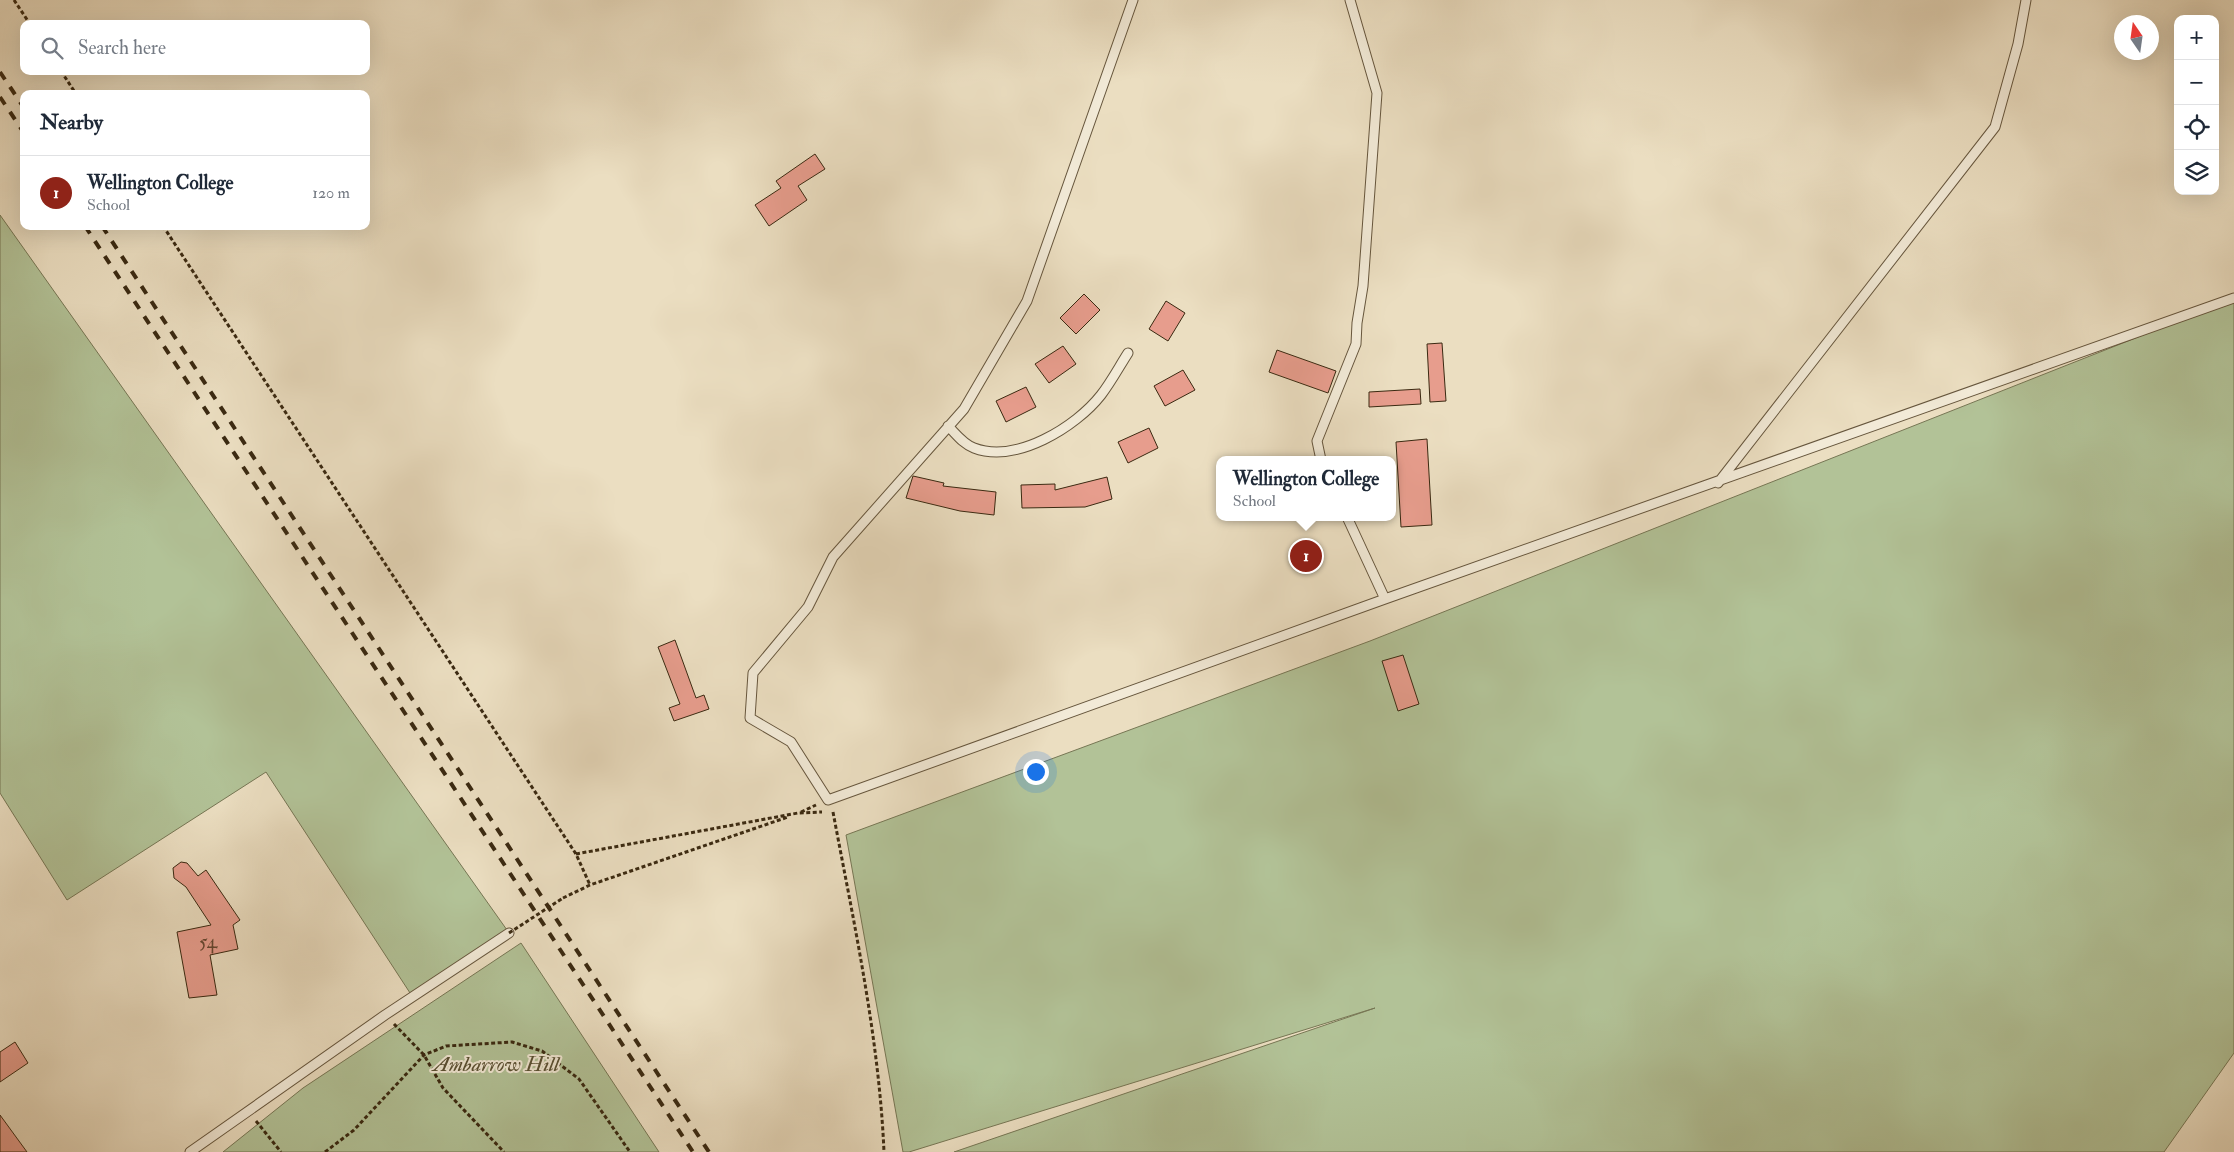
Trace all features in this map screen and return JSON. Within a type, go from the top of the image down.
[{"type":"lane","points":[[1133,0],[1027,300],[964,409],[832,557],[808,607],[753,673],[750,718],[791,742],[828,800],[1385,599],[1718,483],[2234,298]]},
{"type":"lane","points":[[1320,456],[1317,441],[1356,344],[1357,323],[1363,286],[1377,93],[1350,0]]},
{"type":"lane","points":[[1718,483],[1995,127],[2018,44],[2026,0]]},
{"type":"lane","points":[[948,426],[962,441],[973,448],[988,452],[1005,452],[1031,445],[1048,438],[1078,418],[1100,396],[1128,353]]},
{"type":"lane","points":[[1349,521],[1385,599]]},
{"type":"lane","points":[[190,1152],[385,1014],[509,933]]},
{"type":"path","points":[[14,0],[27,20]]},
{"type":"path","points":[[64,75],[73,90]]},
{"type":"path","points":[[166,230],[576,854],[590,885]]},
{"type":"path","points":[[509,933],[563,898],[590,885],[798,813],[828,800]]},
{"type":"path","points":[[576,854],[798,813],[833,812],[863,969],[882,1104],[884,1152]]},
{"type":"path","points":[[385,1014],[424,1055],[443,1088],[504,1152]]},
{"type":"path","points":[[324,1152],[354,1130],[424,1055],[446,1046],[512,1042],[542,1051],[579,1079],[630,1152]]},
{"type":"path","points":[[248,1111],[281,1152]]},
{"type":"green space","points":[[0,215],[507,930],[412,996],[266,772],[67,900],[0,793]]},
{"type":"green space","points":[[2234,299],[2234,1053],[2164,1152],[954,1152],[1375,1008],[909,1152],[903,1152],[846,835],[1370,641]]},
{"type":"green space","name":"Ambarrow Hill","points":[[521,943],[659,1152],[223,1152],[303,1088]]},
{"type":"building","points":[[815,154],[825,169],[798,186],[807,200],[769,226],[755,205],[781,188],[776,181]]},
{"type":"building","points":[[1084,294],[1100,310],[1076,334],[1060,318]]},
{"type":"building","points":[[1166,301],[1185,313],[1168,341],[1149,329]]},
{"type":"building","points":[[1442,343],[1446,401],[1430,402],[1427,344]]},
{"type":"building","points":[[1063,346],[1076,364],[1049,383],[1035,364]]},
{"type":"building","points":[[1277,350],[1336,371],[1328,393],[1269,372]]},
{"type":"building","points":[[1183,370],[1195,390],[1165,406],[1154,386]]},
{"type":"building","points":[[1026,387],[1036,407],[1006,422],[996,401]]},
{"type":"building","points":[[1420,389],[1421,404],[1369,407],[1369,392]]},
{"type":"building","points":[[1149,428],[1158,448],[1128,463],[1118,442]]},
{"type":"building","points":[[1427,439],[1432,525],[1401,527],[1396,442]]},
{"type":"building","points":[[913,476],[944,483],[943,486],[996,492],[994,515],[960,511],[906,498]]},
{"type":"building","points":[[1107,477],[1112,499],[1085,507],[1022,508],[1021,485],[1055,484],[1055,490]]},
{"type":"building","points":[[675,640],[696,698],[704,695],[709,709],[674,721],[669,708],[680,704],[658,647]]},
{"type":"building","points":[[1403,655],[1419,704],[1398,711],[1382,661]]},
{"type":"building","points":[[181,862],[187,863],[198,876],[206,870],[240,920],[233,925],[238,949],[210,955],[217,995],[189,998],[177,932],[211,925],[186,887],[174,878],[173,868]]},
{"type":"building","points":[[15,1042],[28,1063],[0,1082],[0,1052]]},
{"type":"building","points":[[0,1115],[27,1152],[0,1152]]},
{"type":"railway","points":[[0,72],[20,102]]},
{"type":"railway","points":[[0,97],[20,127]]},
{"type":"railway","points":[[88,230],[693,1152]]},
{"type":"railway","points":[[105,230],[709,1152]]},
{"type":"place","name":"Wellington College","points":[[1306,556]]}]
